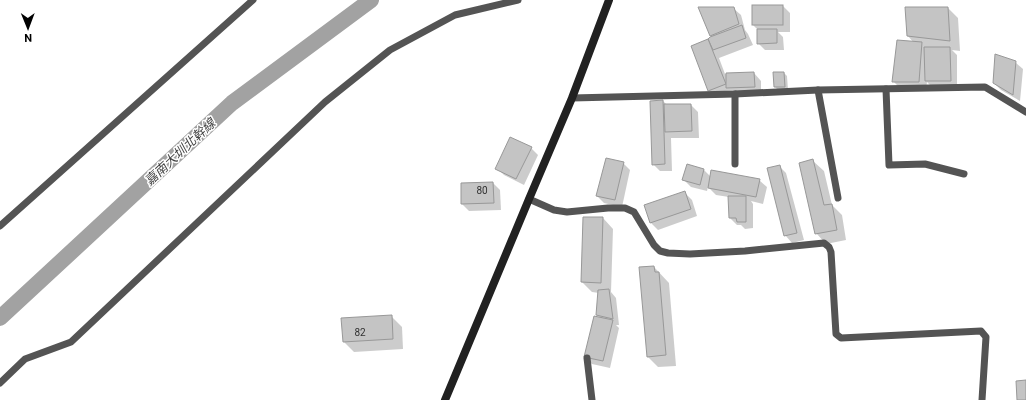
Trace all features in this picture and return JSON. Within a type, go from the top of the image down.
[{"type":"main road","points":[[445,400],[572,98],[609,0]]},
{"type":"lane","points":[[0,226],[253,0]]},
{"type":"lane","points":[[0,383],[25,360],[72,342],[325,102],[390,50],[455,15],[518,0]]},
{"type":"lane","points":[[572,98],[734,94],[818,90],[985,87],[1026,112]]},
{"type":"lane","points":[[886,89],[889,165],[925,164],[964,174]]},
{"type":"lane","points":[[818,90],[838,198]]},
{"type":"lane","points":[[734,94],[735,164]]},
{"type":"lane","points":[[529,199],[554,210],[567,212],[625,208],[634,212],[654,245],[660,251],[668,253],[690,254],[745,251],[824,243],[828,246],[830,252],[836,334],[841,338],[981,331],[986,337],[982,400]]},
{"type":"lane","points":[[586,358],[592,400]]},
{"type":"building","points":[[752,5],[783,5],[783,25],[752,25]]},
{"type":"building","points":[[698,7],[734,7],[739,24],[710,36]]},
{"type":"building","points":[[905,7],[948,7],[950,41],[907,36]]},
{"type":"building","points":[[742,25],[746,38],[713,50],[708,39],[710,37]]},
{"type":"building","points":[[757,29],[777,29],[777,43],[757,44]]},
{"type":"building","points":[[708,39],[726,84],[708,91],[691,46]]},
{"type":"building","points":[[897,40],[922,42],[919,82],[892,82]]},
{"type":"building","points":[[924,47],[950,47],[951,81],[925,81]]},
{"type":"building","points":[[995,54],[1016,61],[1013,95],[993,83]]},
{"type":"building","points":[[754,72],[755,87],[726,88],[726,73]]},
{"type":"building","points":[[773,72],[784,72],[785,87],[774,87]]},
{"type":"building","points":[[663,100],[665,164],[652,165],[650,101]]},
{"type":"building","points":[[664,104],[691,104],[692,131],[665,132]]},
{"type":"building","points":[[510,137],[532,147],[516,179],[495,169]]},
{"type":"building","points":[[606,158],[624,162],[615,200],[596,196]]},
{"type":"building","points":[[813,159],[824,205],[832,204],[837,230],[815,234],[799,163]]},
{"type":"building","points":[[687,164],[704,169],[700,185],[682,180]]},
{"type":"building","points":[[780,165],[797,233],[784,236],[767,168]]},
{"type":"building","points":[[711,170],[760,179],[756,197],[708,188]]},
{"type":"building","points":[[493,182],[494,203],[461,204],[461,183]]},
{"type":"building","points":[[685,191],[691,209],[650,223],[644,205]]},
{"type":"building","points":[[728,196],[746,196],[746,222],[737,222],[736,218],[729,218]]},
{"type":"building","points":[[583,217],[603,217],[601,283],[581,282]]},
{"type":"building","points":[[654,266],[655,272],[659,272],[666,355],[647,357],[639,267]]},
{"type":"building","points":[[609,289],[613,319],[596,315],[598,290]]},
{"type":"building","points":[[392,315],[393,339],[343,342],[341,318]]},
{"type":"building","points":[[594,316],[613,320],[603,361],[584,357]]},
{"type":"building","points":[[1026,380],[1026,400],[1017,400],[1016,381]]},
{"type":"waterway","name":"嘉南大圳北幹線","points":[[0,318],[232,103],[371,0]]}]
